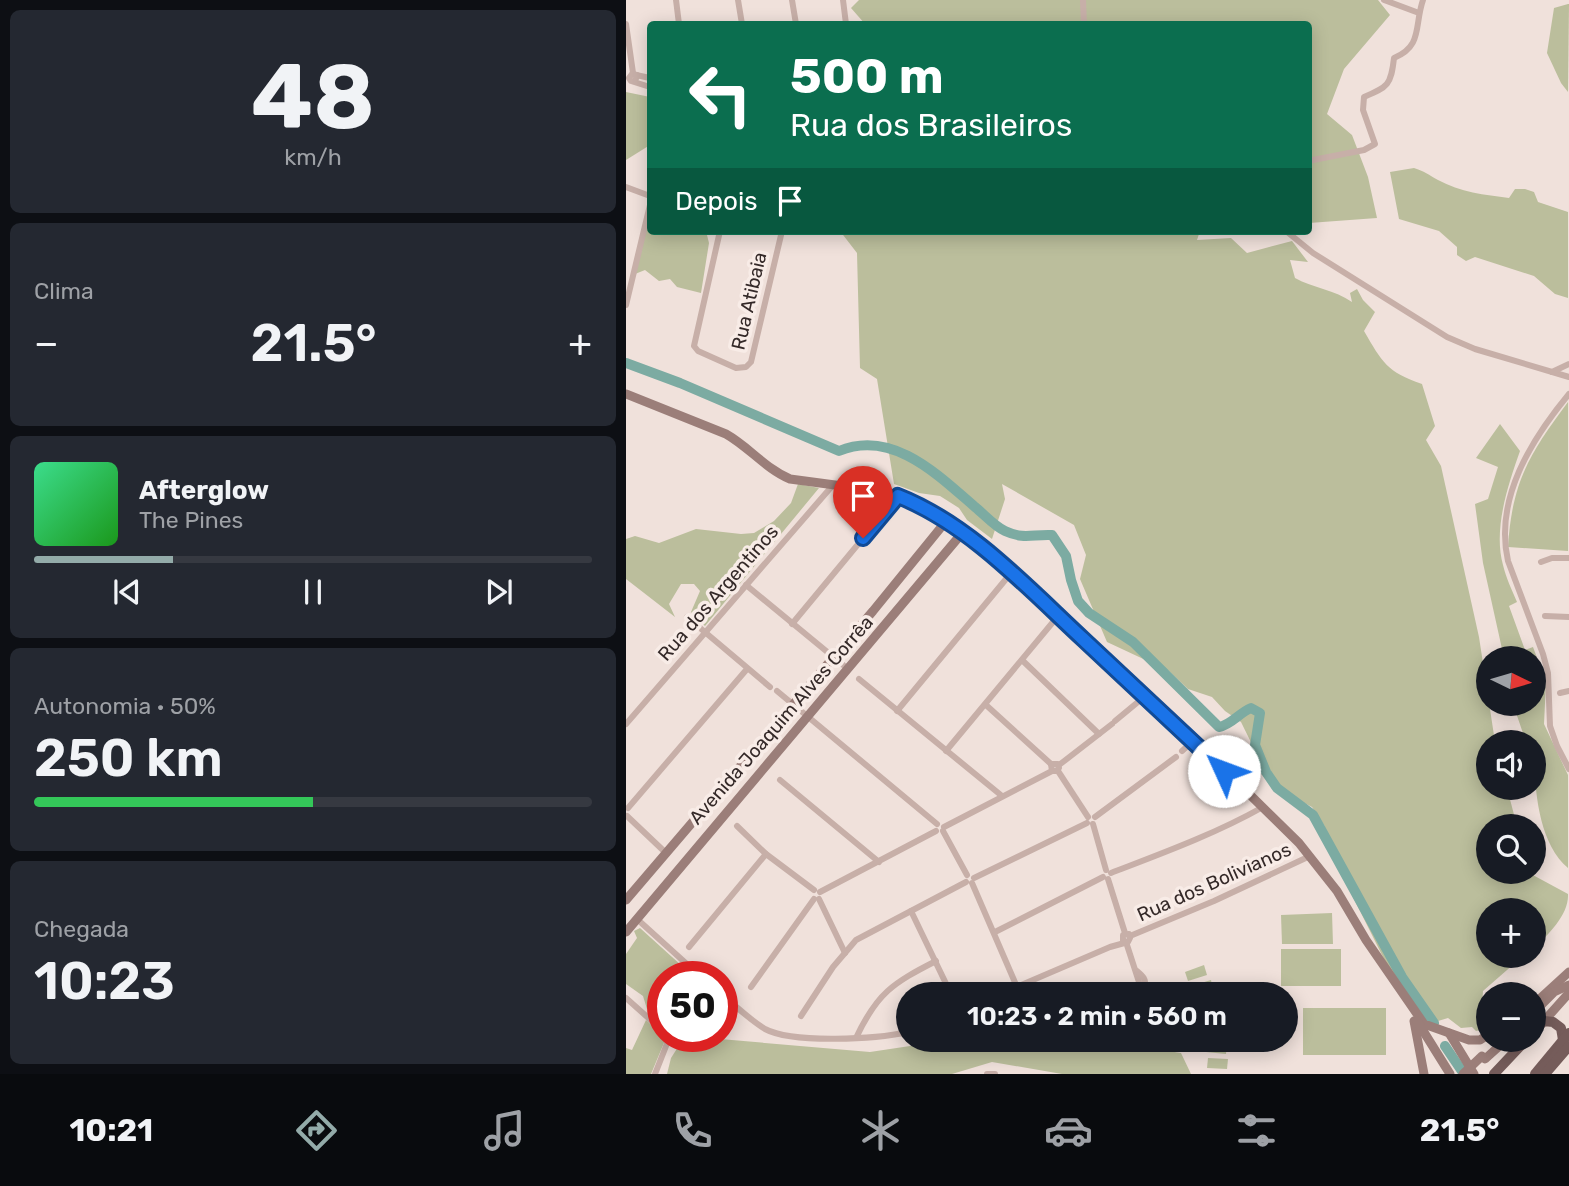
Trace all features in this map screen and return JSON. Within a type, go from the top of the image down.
[{"type":"main road","points":[[626,394],[726,433],[779,474],[801,481],[898,496],[926,508],[963,532],[1193,741],[1310,856],[1337,891],[1424,1024],[1476,1040]]},
{"type":"main road","name":"Avenida Joaquim Alves Corrêa","points":[[626,900],[947,520]]},
{"type":"main road","name":"Avenida Joaquim Alves Corrêa","points":[[626,932],[963,532]]},
{"type":"main road","points":[[708,806],[718,807],[718,820]]},
{"type":"main road","points":[[666,853],[683,862]]},
{"type":"main road","points":[[1546,993],[1569,972]]},
{"type":"main road","points":[[1546,1000],[1554,992],[1569,985]]},
{"type":"main road","points":[[1546,1019],[1569,993]]},
{"type":"main road","points":[[1407,1001],[1450,1074]]},
{"type":"main road","points":[[1414,1016],[1424,1074]]},
{"type":"main road","points":[[1546,1021],[1557,1024],[1567,1040]]},
{"type":"main road","points":[[1443,1064],[1436,1044],[1448,1031]]},
{"type":"main road","points":[[1448,1031],[1472,1074],[1487,1052]]},
{"type":"main road","points":[[1535,1074],[1567,1040]]},
{"type":"main road","points":[[1545,1074],[1567,1040]]},
{"type":"main road","points":[[1463,1074],[1490,1052]]},
{"type":"main road","points":[[1494,1074],[1515,1052]]},
{"type":"street","points":[[676,0],[679,21]]},
{"type":"street","points":[[738,0],[742,21]]},
{"type":"street","points":[[792,0],[796,21]]},
{"type":"street","points":[[843,0],[846,21]]},
{"type":"street","points":[[1083,0],[1084,21]]},
{"type":"street","points":[[1384,0],[1419,13]]},
{"type":"street","points":[[1312,160],[1364,150],[1375,144],[1363,110],[1364,97],[1385,88],[1390,82],[1394,58],[1410,50],[1423,0]]},
{"type":"street","points":[[626,24],[631,77],[647,85]]},
{"type":"street","points":[[626,187],[647,195]]},
{"type":"street","points":[[626,305],[647,218]]},
{"type":"street","name":"Rua Atibaia","points":[[718,235],[694,346],[698,351],[736,368],[742,368],[751,362],[781,235]]},
{"type":"street","points":[[1291,235],[1313,253],[1447,337],[1475,349],[1569,377]]},
{"type":"street","points":[[1552,372],[1569,364]]},
{"type":"street","points":[[1569,394],[1546,421],[1519,468],[1510,497],[1505,535],[1508,561],[1548,673],[1550,726],[1560,754],[1569,769]]},
{"type":"street","name":"Rua dos Argentinos","points":[[626,724],[834,484]]},
{"type":"street","points":[[792,624],[898,496]]},
{"type":"street","points":[[1541,562],[1552,558],[1569,558]]},
{"type":"street","points":[[897,711],[1010,573]]},
{"type":"street","points":[[746,586],[848,669]]},
{"type":"street","points":[[946,751],[1058,616]]},
{"type":"street","points":[[687,617],[747,670],[809,717],[940,828],[970,880],[1015,982]]},
{"type":"street","points":[[1545,617],[1569,617]]},
{"type":"street","points":[[1022,660],[1099,734]]},
{"type":"street","points":[[666,853],[627,812],[747,670]]},
{"type":"street","points":[[859,679],[1002,796]]},
{"type":"street","points":[[1560,693],[1569,691]]},
{"type":"street","points":[[751,987],[817,895],[1055,768],[1144,697]]},
{"type":"street","points":[[986,705],[1055,768],[1091,820],[1136,970]]},
{"type":"street","points":[[1182,751],[1193,741]]},
{"type":"street","points":[[1560,754],[1569,748]]},
{"type":"street","points":[[801,1016],[833,967],[856,940],[1091,820],[1176,757]]},
{"type":"street","points":[[780,780],[879,862]]},
{"type":"street","points":[[995,932],[1107,875],[1181,846],[1263,807]]},
{"type":"street","points":[[737,826],[766,854],[817,895],[845,953]]},
{"type":"street","points":[[689,947],[766,854]]},
{"type":"street","name":"Rua dos Bolivianos","points":[[1028,982],[1310,856]]},
{"type":"street","points":[[911,911],[946,982]]},
{"type":"street","points":[[637,919],[683,961]]},
{"type":"street","points":[[856,1038],[863,1021],[885,991],[900,979],[936,961]]},
{"type":"street","points":[[626,998],[647,1017]]},
{"type":"street","points":[[738,1008],[775,1033],[788,1036],[856,1038],[896,1033]]},
{"type":"street","points":[[655,1074],[663,1052]]},
{"type":"green space","points":[[859,0],[1378,0],[1390,15],[1344,69],[1327,114],[1352,135],[1368,177],[1377,218],[1312,223],[1312,21],[862,21],[851,8]]},
{"type":"green space","points":[[1569,4],[1568,92],[1547,53],[1554,8]]},
{"type":"green space","points":[[626,92],[647,96],[647,147],[626,160]]},
{"type":"green space","points":[[1414,168],[1455,187],[1482,194],[1509,198],[1515,189],[1525,189],[1534,192],[1538,202],[1568,212],[1568,298],[1555,294],[1534,276],[1475,257],[1466,261],[1457,255],[1457,247],[1439,231],[1399,219],[1390,172]]},
{"type":"green space","points":[[647,225],[647,235],[707,235],[709,243],[701,293],[677,287],[670,279],[659,281],[645,270],[635,274]]},
{"type":"green space","points":[[843,235],[1199,235],[1197,240],[1231,238],[1247,253],[1292,241],[1308,262],[1290,260],[1295,278],[1352,302],[1350,293],[1357,289],[1375,312],[1364,331],[1376,351],[1393,370],[1422,384],[1435,426],[1426,440],[1441,466],[1479,637],[1480,646],[1476,646],[1476,716],[1491,716],[1493,730],[1476,730],[1476,800],[1510,800],[1514,814],[1476,814],[1476,884],[1546,882],[1568,894],[1561,917],[1546,936],[1546,898],[1476,898],[1476,968],[1509,968],[1493,982],[1476,982],[1476,1031],[1472,1027],[1461,1028],[1448,1018],[1438,1021],[1424,1017],[1388,967],[1343,877],[1324,825],[1312,807],[1273,787],[1241,722],[1225,711],[1212,697],[1188,689],[1169,671],[1107,642],[1080,579],[1086,555],[1074,525],[1002,484],[1005,499],[992,539],[967,520],[959,508],[940,496],[919,493],[894,484],[877,379],[860,368],[857,253]]},
{"type":"green space","points":[[1568,402],[1568,551],[1508,547],[1514,504],[1525,469],[1543,437]]},
{"type":"green space","points":[[1500,424],[1520,451],[1503,507],[1500,551],[1517,602],[1509,606],[1524,646],[1501,646],[1483,563],[1475,504],[1488,499],[1498,467],[1476,458]]},
{"type":"green space","points":[[798,484],[819,488],[705,626],[691,612],[700,591],[694,584],[681,584],[669,604],[675,617],[626,579],[626,539],[635,536],[659,543],[696,529],[754,533],[774,521],[791,503]]},
{"type":"green space","points":[[1517,716],[1544,716],[1544,724],[1568,775],[1568,868],[1549,842],[1546,834],[1546,814],[1540,814],[1537,800],[1546,800],[1546,730],[1522,730]]},
{"type":"green space","points":[[1332,913],[1333,944],[1282,944],[1281,915]]},
{"type":"green space","points":[[640,928],[676,961],[647,961],[647,1009],[643,996],[626,984],[626,954],[637,938],[634,931]]},
{"type":"green space","points":[[1281,949],[1341,949],[1341,986],[1298,986],[1298,982],[1281,982]]},
{"type":"green space","points":[[1204,965],[1207,975],[1188,981],[1185,972]]},
{"type":"green space","points":[[1303,1008],[1386,1008],[1386,1055],[1303,1055]]},
{"type":"green space","points":[[646,1020],[647,1052],[660,1052],[651,1074],[626,1074],[626,1048],[632,1050]]},
{"type":"green space","points":[[738,1041],[870,1052],[896,1048],[896,1052],[1175,1052],[1181,1053],[1191,1074],[1062,1074],[992,1062],[952,1074],[667,1074],[675,1052],[738,1052]]},
{"type":"green space","points":[[1208,1058],[1228,1059],[1227,1069],[1207,1068]]},
{"type":"waterway","points":[[626,363],[680,383],[839,451],[859,446],[895,450],[929,469],[1001,529],[1023,536],[1052,535],[1066,556],[1078,601],[1089,613],[1133,642],[1219,727],[1251,708],[1260,713],[1255,745],[1266,772],[1277,788],[1313,815],[1402,977],[1434,1023]]},
{"type":"waterway","points":[[1445,1046],[1464,1074]]},
{"type":"route","points":[[863,538],[898,496],[947,520],[1058,616],[1224,771]]}]
